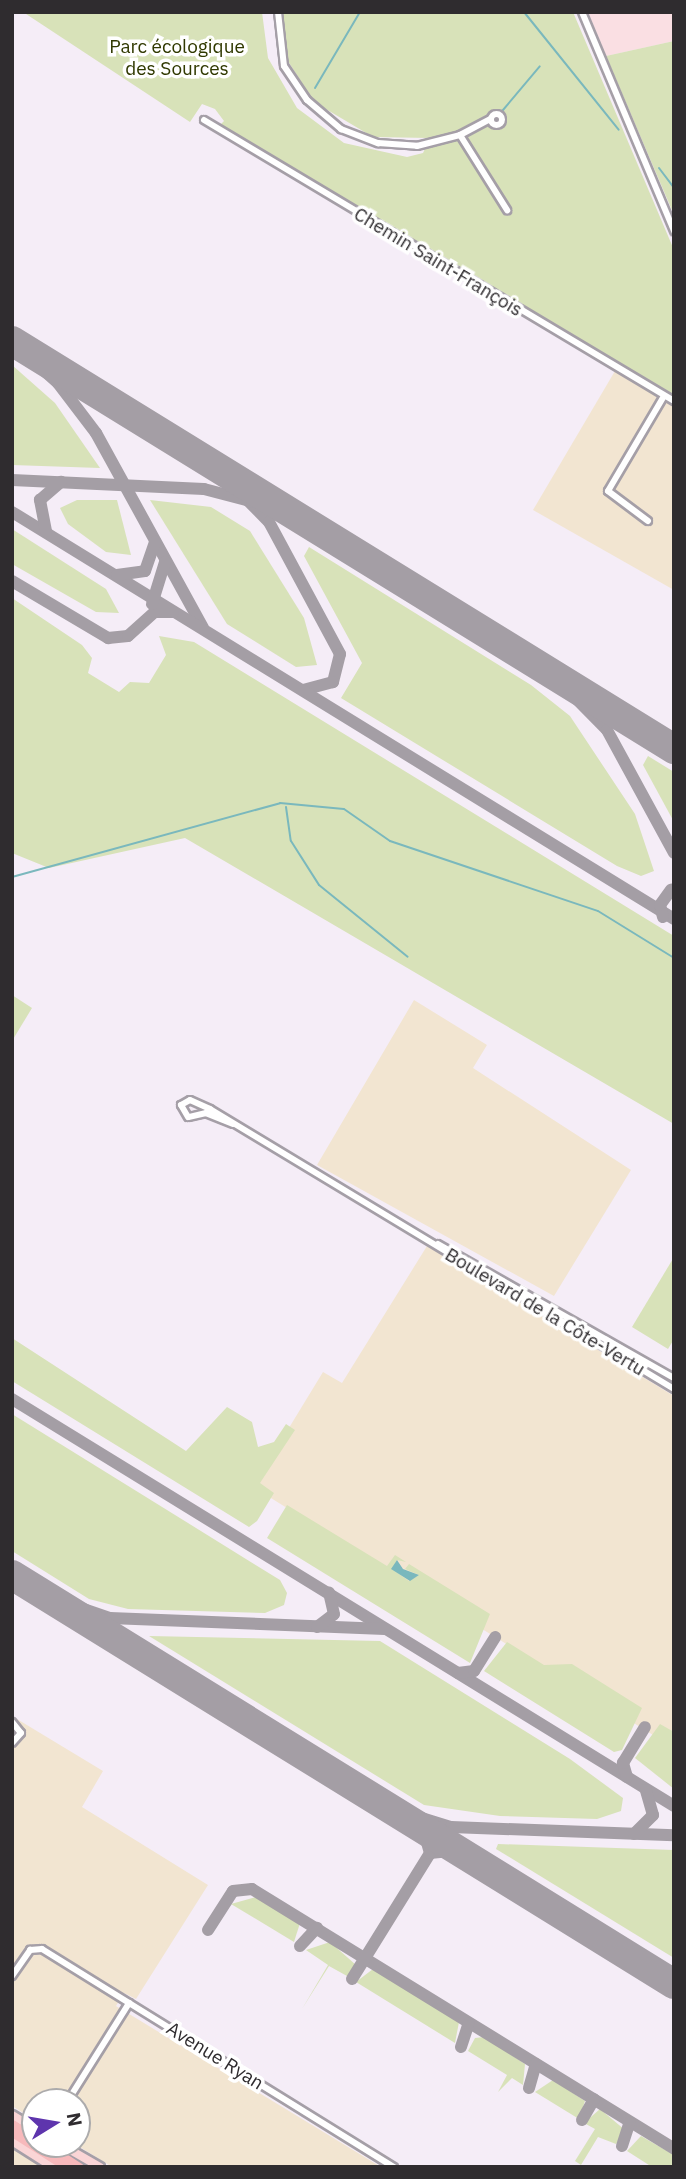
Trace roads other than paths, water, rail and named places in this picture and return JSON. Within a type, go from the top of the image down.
[{"type":"highway","points":[[12,2132],[67,2167]]},
{"type":"main road","points":[[12,2141],[53,2167]]},
{"type":"main road","points":[[80,2158],[100,2167]]},
{"type":"street","points":[[278,12],[284,66],[307,100],[341,129],[402,147],[460,135],[490,119]]},
{"type":"street","points":[[582,12],[674,231]]},
{"type":"street","name":"Chemin Saint-François","points":[[204,120],[674,401]]},
{"type":"street","points":[[460,135],[507,210]]},
{"type":"street","points":[[648,521],[608,491],[664,396]]},
{"type":"street","name":"Boulevard de la Côte-Vertu","points":[[233,1124],[206,1113],[188,1117],[181,1105],[190,1100],[233,1124],[674,1389]]},
{"type":"street","name":"Boulevard de la Côte-Vertu","points":[[417,1234],[674,1378]]},
{"type":"street","points":[[12,1723],[21,1733],[12,1743]]},
{"type":"street","name":"Avenue Ryan","points":[[12,1976],[35,1947],[394,2167]]},
{"type":"street","points":[[76,2088],[129,2003]]},
{"type":"water","points":[[397,1560],[403,1569],[419,1575],[410,1581],[391,1569]]},
{"type":"waterway","points":[[315,88],[360,12]]},
{"type":"waterway","points":[[524,12],[619,130]]},
{"type":"waterway","points":[[503,110],[540,66]]},
{"type":"waterway","points":[[659,168],[674,188]]},
{"type":"waterway","points":[[12,877],[280,803],[344,809],[390,841],[598,911],[674,958]]},
{"type":"waterway","points":[[286,807],[291,841],[319,885],[408,957]]},
{"type":"park label","name":"Parc écologique des Sources","points":[[177,58]]}]
